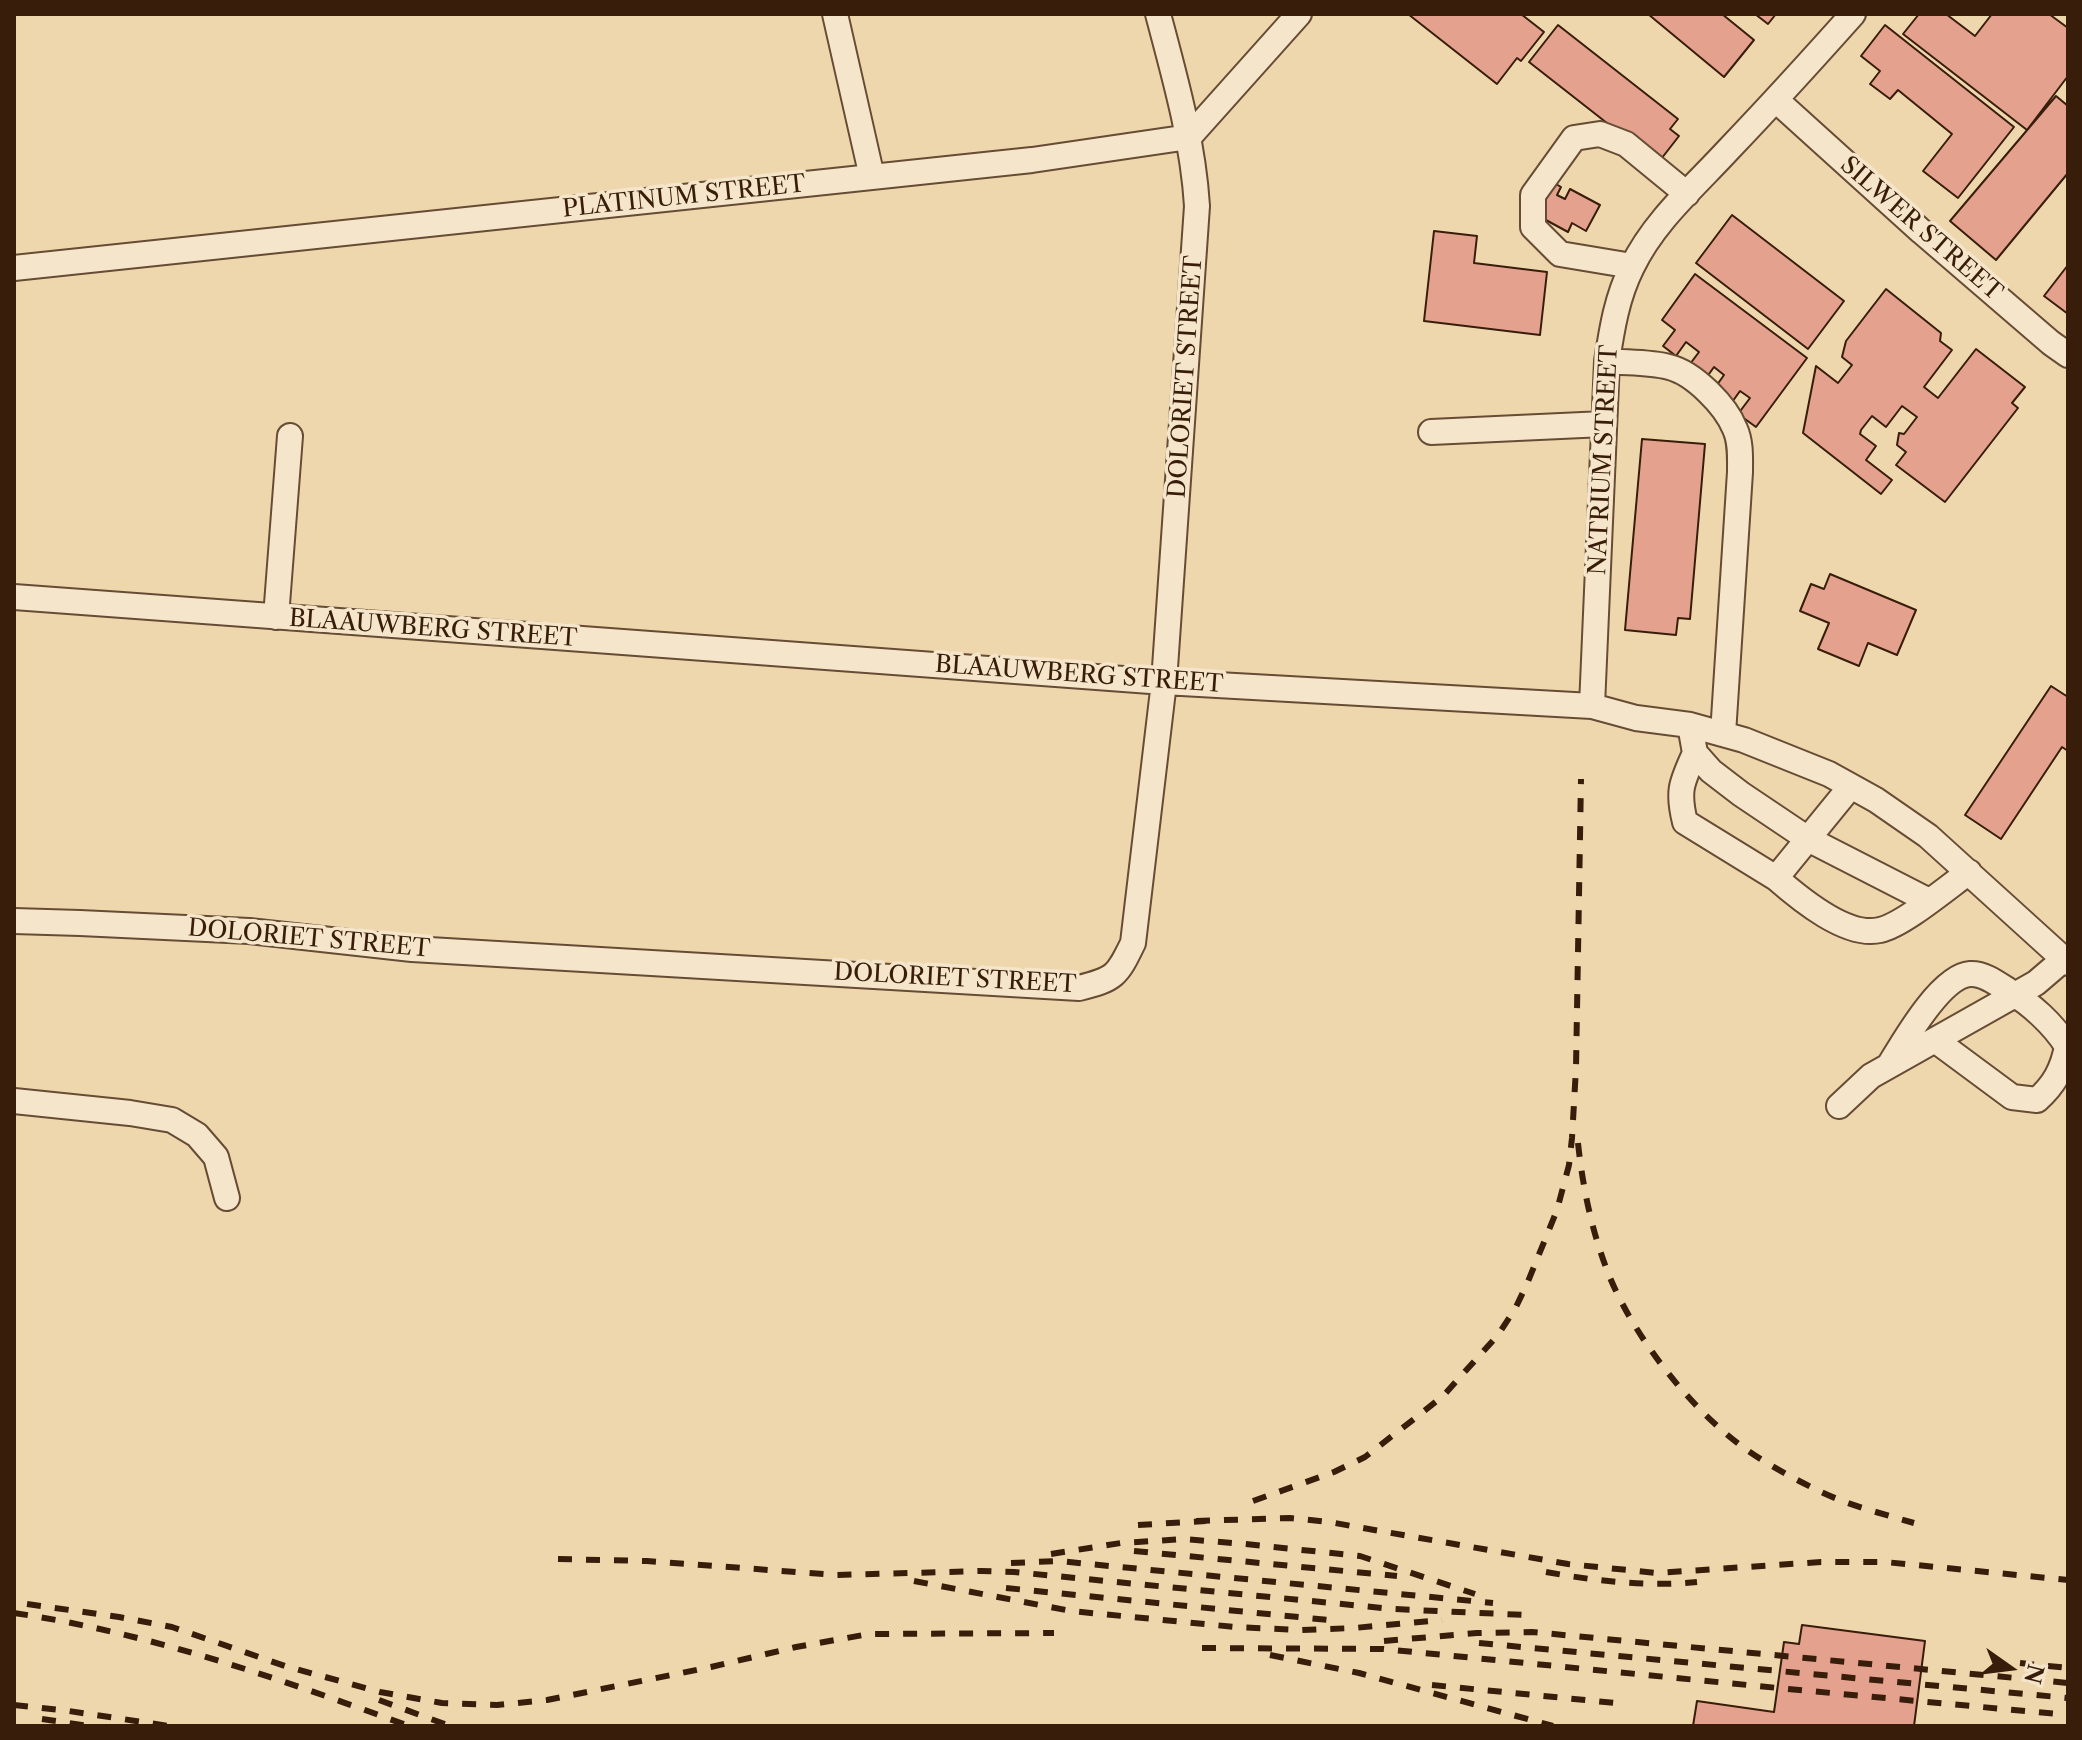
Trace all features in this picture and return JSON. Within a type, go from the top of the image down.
[{"type":"street","points":[[835,14],[872,177]]},
{"type":"street","name":"DOLORIET STREET","points":[[14,921],[249,931],[412,949],[1079,988],[1104,981],[1119,971],[1133,943],[1164,682],[1197,206],[1189,137],[1158,14]]},
{"type":"street","points":[[1189,137],[1299,14]]},
{"type":"street","name":"NATRIUM STREET","points":[[1592,706],[1607,361],[1620,295],[1632,266],[1653,230],[1853,14]]},
{"type":"street","name":"SILWER STREET","points":[[1776,100],[1934,242],[2068,355]]},
{"type":"street","points":[[1632,266],[1560,254],[1533,227],[1533,195],[1574,138],[1600,134],[1626,144],[1687,194]]},
{"type":"street","name":"PLATINUM STREET","points":[[14,268],[1032,160],[1189,137]]},
{"type":"street","points":[[1607,361],[1656,365],[1681,371],[1708,391],[1736,430],[1740,472],[1723,734]]},
{"type":"street","points":[[1431,432],[1604,424]]},
{"type":"street","points":[[276,617],[290,436]]},
{"type":"street","name":"BLAAUWBERG STREET","points":[[14,597],[1164,682],[1592,706],[1636,718],[1690,725],[1723,734],[1792,758],[1851,786],[1928,836],[2066,961]]},
{"type":"street","points":[[1690,725],[1695,753],[1711,771],[1808,839],[1929,901]]},
{"type":"street","points":[[1695,753],[1682,782],[1680,802],[1685,822],[1776,878],[1835,920],[1867,931],[1879,931],[1896,925],[1969,872]]},
{"type":"street","points":[[1776,878],[1851,786]]},
{"type":"street","points":[[1839,1106],[1871,1076],[2036,983],[2066,961]]},
{"type":"street","points":[[1890,1064],[1934,999],[1957,977],[1972,973],[2015,995],[2056,1029],[2067,1046],[2064,1063],[2051,1088],[2037,1100],[2012,1097],[1935,1040]]},
{"type":"street","points":[[14,1101],[172,1120],[197,1135],[216,1157],[227,1198]]},
{"type":"building","points":[[1408,14],[1521,14],[1544,32],[1521,61],[1517,58],[1497,84]]},
{"type":"building","points":[[1648,14],[1722,14],[1754,40],[1724,77]]},
{"type":"building","points":[[1755,14],[1776,14],[1768,24]]},
{"type":"building","points":[[1919,14],[1946,14],[1975,36],[1992,14],[2049,14],[2068,28],[2068,76],[2027,130],[1903,34]]},
{"type":"building","points":[[1558,25],[1678,119],[1670,129],[1679,136],[1658,163],[1529,62]]},
{"type":"building","points":[[1885,25],[2014,127],[1958,198],[1923,171],[1952,134],[1898,90],[1890,99],[1870,84],[1880,71],[1861,56]]},
{"type":"building","points":[[2056,96],[2068,106],[2068,173],[1996,260],[1950,221]]},
{"type":"building","points":[[1551,181],[1561,187],[1557,195],[1565,199],[1570,189],[1600,205],[1586,231],[1572,223],[1568,232],[1533,213]]},
{"type":"building","points":[[1732,215],[1844,301],[1808,349],[1696,263]]},
{"type":"building","points":[[1434,231],[1477,236],[1474,263],[1547,272],[1540,335],[1424,321]]},
{"type":"building","points":[[2068,265],[2068,314],[2044,296]]},
{"type":"building","points":[[1695,274],[1807,358],[1756,427],[1738,414],[1750,398],[1740,391],[1730,405],[1712,392],[1724,375],[1714,367],[1704,381],[1687,368],[1699,352],[1686,342],[1676,356],[1663,346],[1675,330],[1662,320]]},
{"type":"building","points":[[1886,289],[1941,333],[1940,341],[1952,350],[1924,387],[1938,398],[1976,349],[2025,387],[2012,403],[2018,408],[1945,502],[1896,465],[1906,452],[1897,445],[1899,433],[1904,434],[1917,417],[1902,406],[1886,427],[1872,416],[1860,434],[1876,446],[1866,460],[1892,480],[1881,494],[1803,433],[1816,366],[1838,383],[1852,365],[1842,357],[1846,341]]},
{"type":"building","points":[[1642,439],[1705,444],[1690,619],[1678,618],[1676,635],[1625,630]]},
{"type":"building","points":[[1830,574],[1916,610],[1897,655],[1868,643],[1859,666],[1818,649],[1829,623],[1800,611],[1811,584],[1824,589]]},
{"type":"building","points":[[2051,686],[2068,697],[2068,751],[2062,747],[2001,839],[1965,815]]},
{"type":"building","points":[[1802,1625],[1925,1641],[1914,1726],[1693,1726],[1697,1701],[1774,1712],[1784,1642],[1799,1644]]},
{"type":"railway","points":[[1253,1501],[1334,1472],[1365,1457],[1414,1419],[1443,1396],[1498,1335],[1527,1284],[1557,1210],[1569,1165],[1572,1138],[1581,779]]},
{"type":"railway","points":[[1578,1143],[1590,1213],[1611,1280],[1651,1351],[1687,1396],[1727,1434],[1778,1470],[1836,1498],[1914,1523]]},
{"type":"railway","points":[[1196,1521],[1290,1518],[1329,1522],[1568,1564],[1657,1573],[1821,1562],[1885,1562],[2068,1580]]},
{"type":"railway","points":[[1138,1525],[1206,1521]]},
{"type":"railway","points":[[1051,1554],[1121,1543],[1184,1539],[1245,1544],[1360,1556],[1475,1594]]},
{"type":"railway","points":[[1134,1551],[1397,1576]]},
{"type":"railway","points":[[558,1559],[647,1561],[837,1575],[1014,1572],[1393,1609],[1526,1615]]},
{"type":"railway","points":[[1011,1563],[1058,1561],[1493,1603]]},
{"type":"railway","points":[[1546,1572],[1621,1582],[1697,1582]]},
{"type":"railway","points":[[914,1581],[1071,1611],[1235,1627],[1302,1630],[1442,1620]]},
{"type":"railway","points":[[1006,1588],[1328,1620]]},
{"type":"railway","points":[[27,1604],[172,1627],[285,1666],[380,1692],[442,1703],[497,1705],[547,1700],[869,1634],[1054,1633]]},
{"type":"railway","points":[[14,1613],[115,1632],[214,1659],[409,1726]]},
{"type":"railway","points":[[1384,1641],[1532,1632],[2068,1683]]},
{"type":"railway","points":[[1479,1643],[2068,1698]]},
{"type":"railway","points":[[1202,1648],[1383,1649],[2068,1715]]},
{"type":"railway","points":[[1270,1655],[1359,1673],[1553,1726]]},
{"type":"railway","points":[[2020,1663],[2068,1668]]},
{"type":"railway","points":[[1432,1685],[1615,1703]]},
{"type":"railway","points":[[379,1700],[450,1726]]},
{"type":"railway","points":[[14,1705],[169,1726]]},
{"type":"railway","points":[[42,1719],[89,1726]]}]
